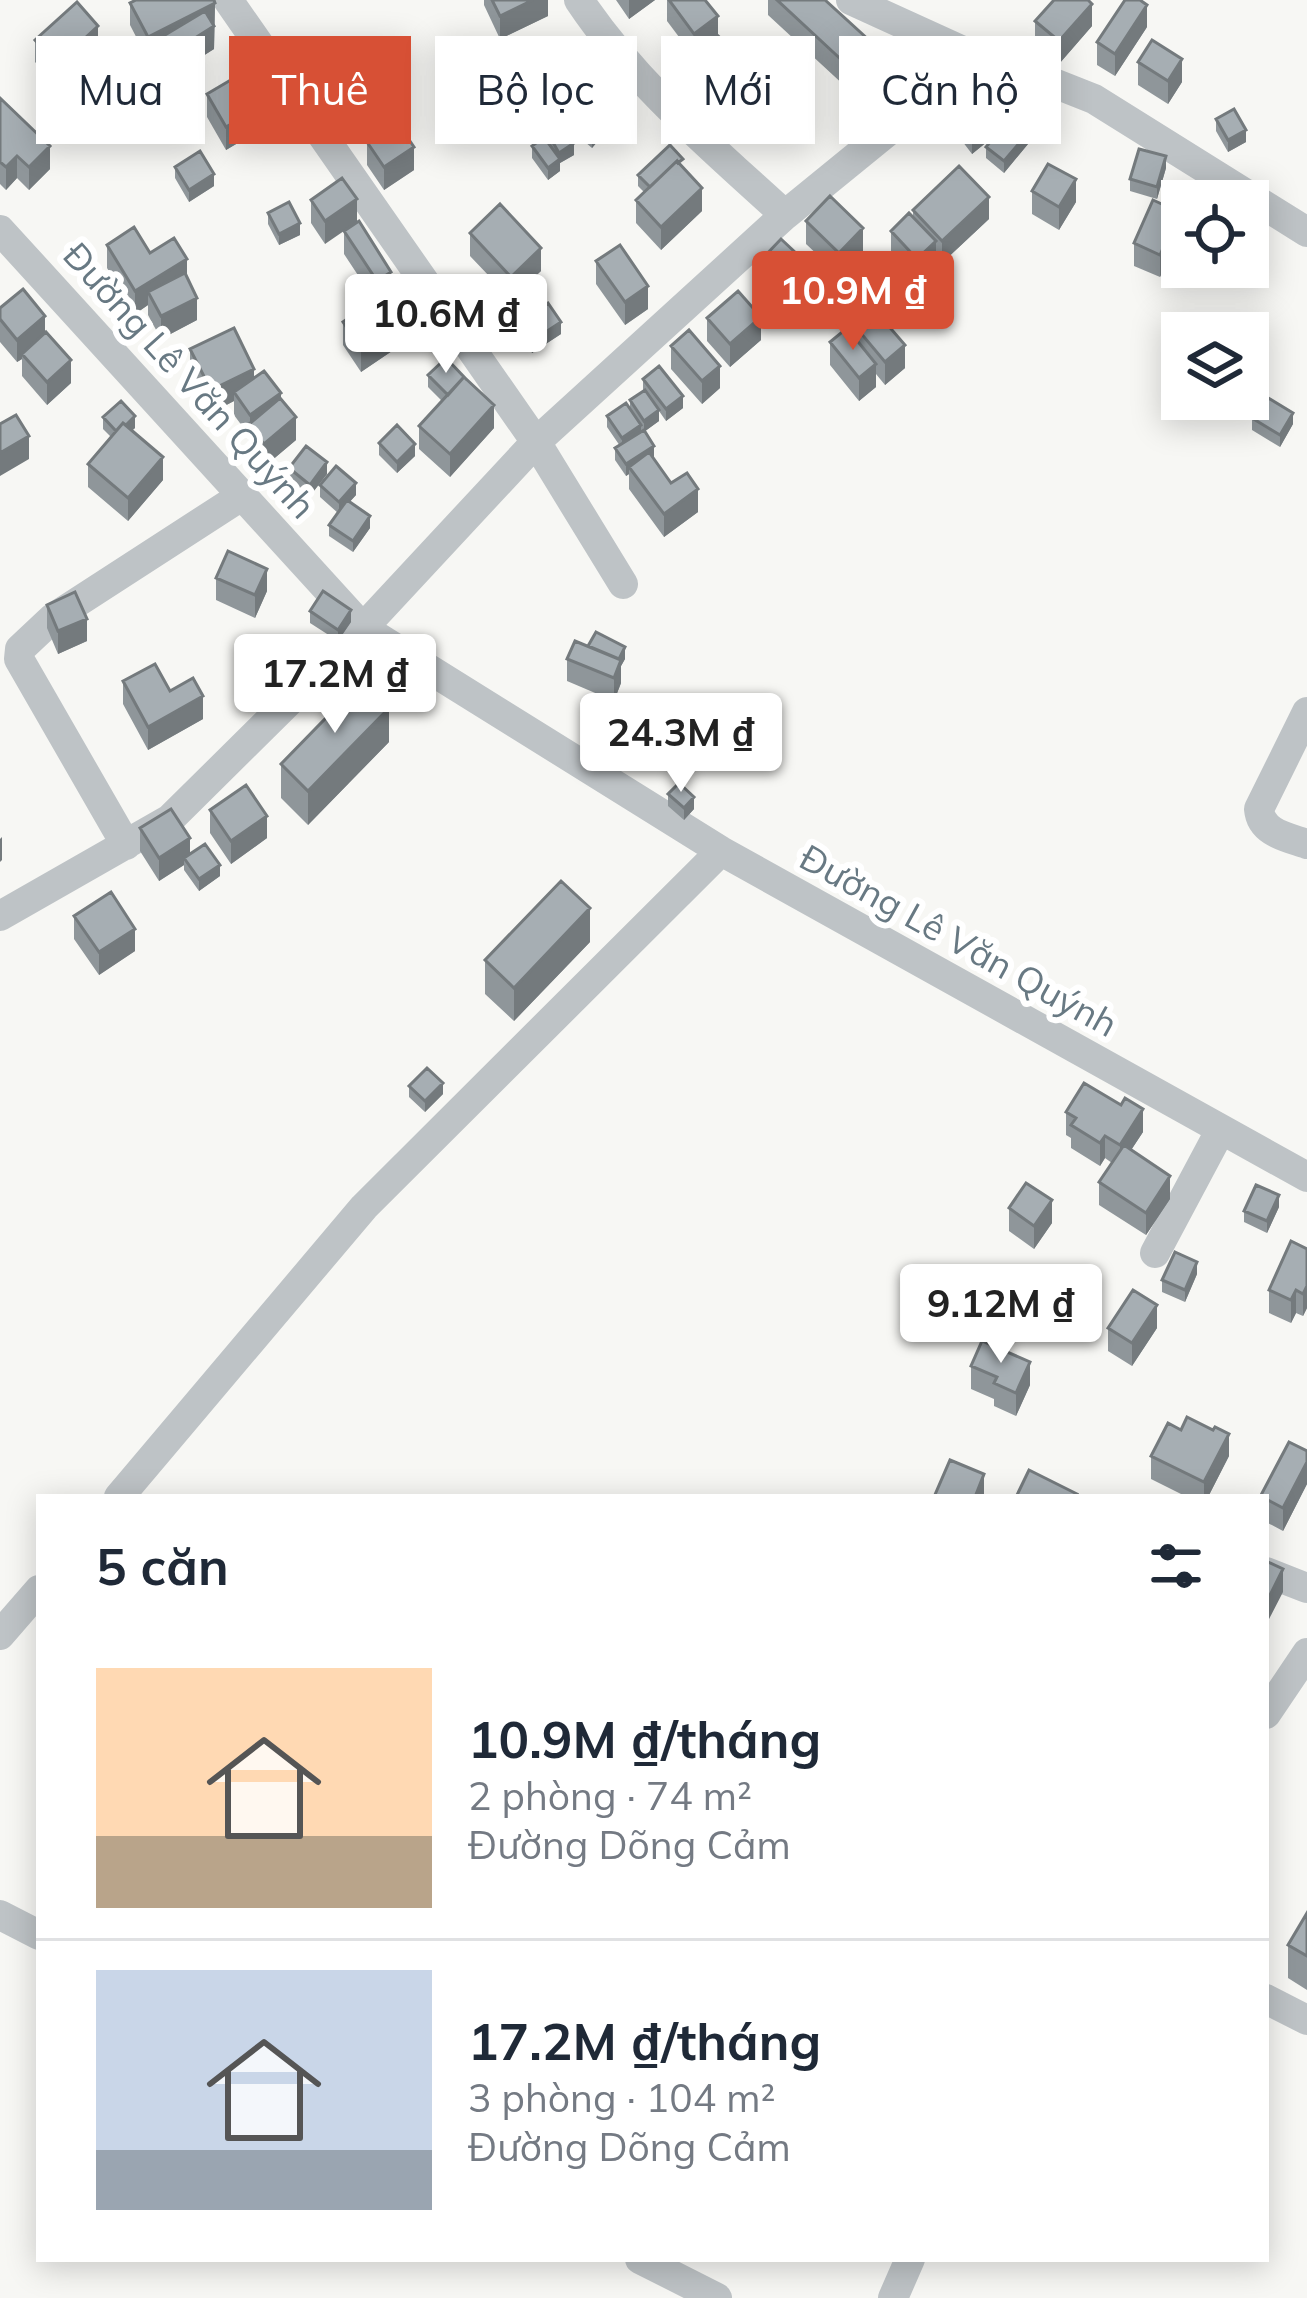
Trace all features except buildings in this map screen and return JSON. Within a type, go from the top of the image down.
[{"type":"street","points":[[228,0],[536,442],[623,584]]},
{"type":"street","points":[[579,0],[661,102],[785,214]]},
{"type":"street","points":[[851,0],[930,36]]},
{"type":"street","points":[[1061,87],[1094,100],[1307,232]]},
{"type":"street","points":[[0,916],[170,819],[363,628],[536,442],[785,214],[872,144]]},
{"type":"street","name":"Đường Lê Văn Quýnh","points":[[0,230],[363,628],[721,851],[1307,1177]]},
{"type":"street","points":[[126,844],[19,658],[20,649],[53,618],[242,495]]},
{"type":"street","points":[[1307,712],[1259,816],[1268,830],[1307,844]]},
{"type":"street","points":[[121,1494],[364,1207],[721,851]]},
{"type":"street","points":[[1155,1253],[1220,1131]]},
{"type":"street","points":[[1269,1573],[1307,1588]]},
{"type":"street","points":[[0,1635],[36,1593]]},
{"type":"street","points":[[1269,1710],[1307,1653]]},
{"type":"street","points":[[0,1915],[36,1934]]},
{"type":"street","points":[[1269,2001],[1307,2020]]},
{"type":"street","points":[[646,2262],[716,2298]]},
{"type":"street","points":[[893,2298],[909,2262]]}]
